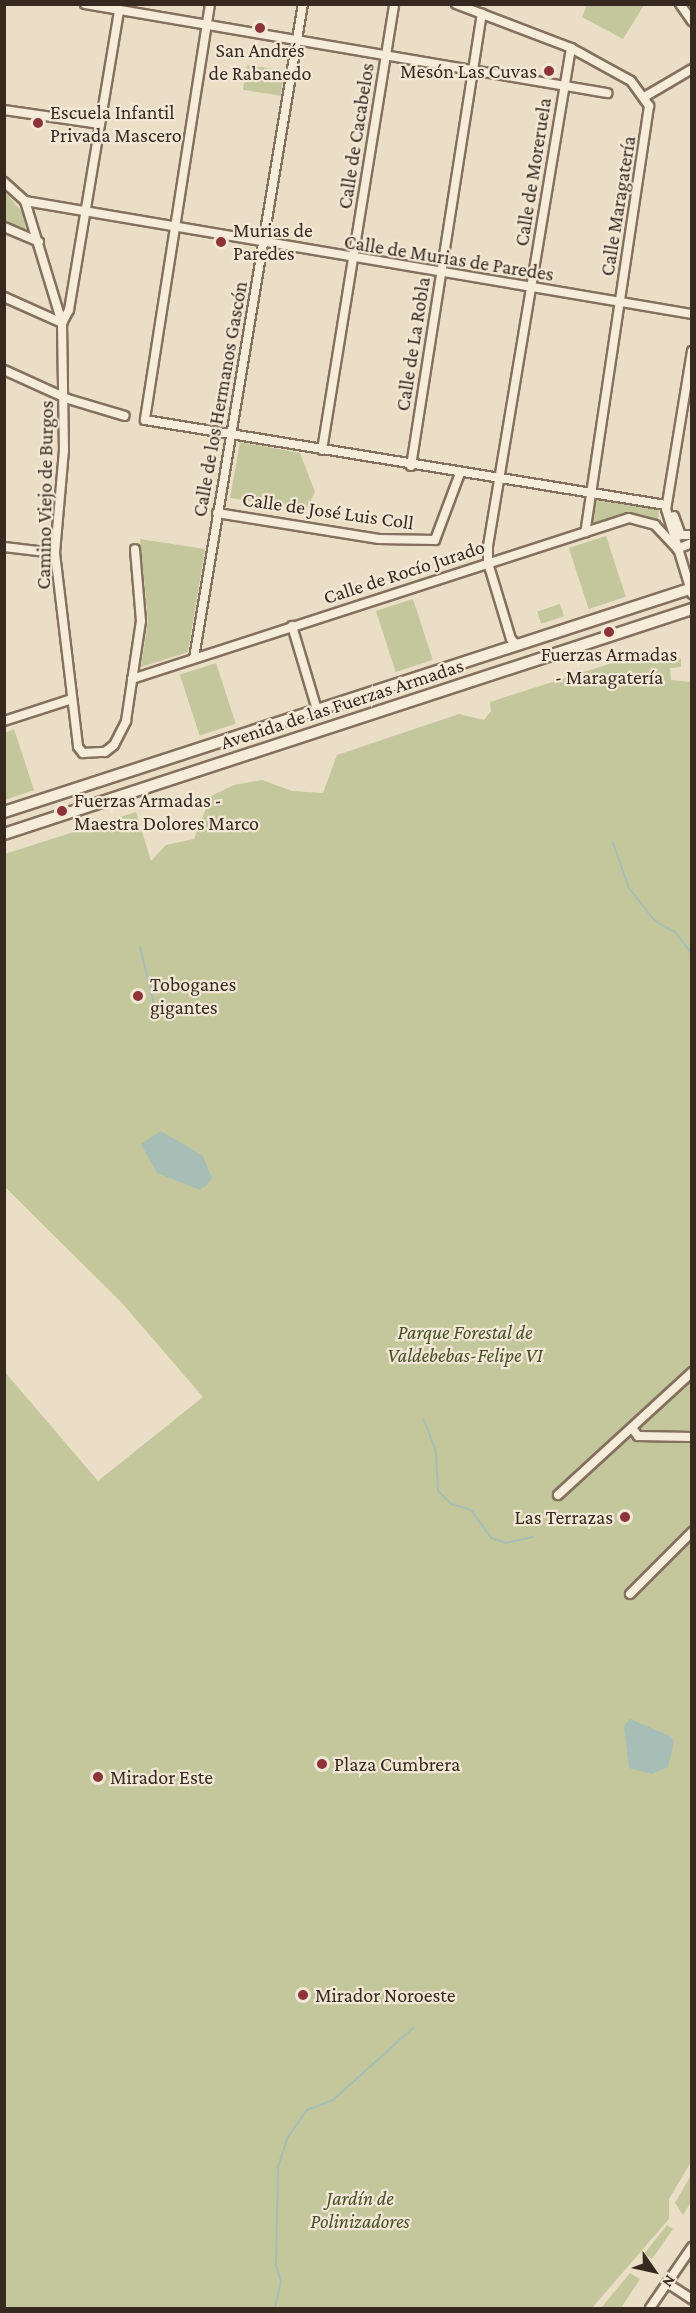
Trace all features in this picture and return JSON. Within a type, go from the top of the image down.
[{"type":"street","points":[[85,4],[607,93]]},
{"type":"street","points":[[210,4],[145,420],[231,433],[411,466],[666,505]]},
{"type":"street","name":"Calle de los Hermanos Gascón","points":[[194,658],[303,4]]},
{"type":"street","name":"Calle de Cacabelos","points":[[322,450],[394,4]]},
{"type":"street","points":[[456,4],[571,48],[631,81],[646,96],[692,69]]},
{"type":"street","points":[[680,4],[692,21]]},
{"type":"street","points":[[4,297],[62,323],[69,310],[119,10]]},
{"type":"street","name":"Calle de La Robla","points":[[411,466],[482,14]]},
{"type":"street","name":"Calle de Moreruela","points":[[488,563],[499,479],[571,48]]},
{"type":"street","name":"Calle Maragatería","points":[[585,532],[588,492],[647,131],[646,96]]},
{"type":"street","points":[[4,110],[100,124]]},
{"type":"street","name":"Camino Viejo de Burgos","points":[[4,182],[25,201],[62,323],[64,397],[55,553],[78,747],[82,753],[105,752],[121,736],[132,679]]},
{"type":"street","name":"Calle de Murias de Paredes","points":[[25,201],[264,245],[692,314]]},
{"type":"street","points":[[4,227],[39,242]]},
{"type":"street","points":[[691,590],[677,549],[666,505],[692,351]]},
{"type":"street","points":[[4,370],[64,397],[125,416]]},
{"type":"street","name":"Calle de José Luis Coll","points":[[217,513],[379,539],[435,540],[460,473]]},
{"type":"street","points":[[674,516],[679,536],[691,534]]},
{"type":"street","name":"Calle de Rocío Jurado","points":[[132,679],[585,532],[636,518],[660,528],[677,549]]},
{"type":"street","points":[[677,549],[692,543]]},
{"type":"street","points":[[4,547],[55,553]]},
{"type":"street","points":[[132,679],[141,621],[135,549]]},
{"type":"street","points":[[488,563],[512,641],[517,645]]},
{"type":"street","name":"Avenida de las Fuerzas Armadas","points":[[4,812],[691,590]]},
{"type":"street","name":"Avenida de las Fuerzas Armadas","points":[[4,834],[692,609]]},
{"type":"street","points":[[292,626],[317,711]]},
{"type":"street","points":[[4,721],[72,699]]},
{"type":"street","points":[[558,1495],[692,1372]]},
{"type":"street","points":[[632,1428],[638,1436],[692,1437]]},
{"type":"street","points":[[630,1594],[692,1532]]},
{"type":"street","points":[[650,2308],[692,2247]]},
{"type":"street","points":[[667,2283],[692,2299]]},
{"type":"green space","points":[[587,4],[644,5],[623,39],[582,17]]},
{"type":"green space","points":[[247,65],[285,71],[281,96],[243,90]]},
{"type":"green space","points":[[4,191],[22,212],[26,230],[5,220]]},
{"type":"green space","points":[[240,442],[300,453],[315,492],[306,510],[230,498]]},
{"type":"green space","points":[[594,497],[659,509],[658,521],[629,514],[592,526],[588,522]]},
{"type":"green space","points":[[606,536],[626,597],[589,609],[569,548]]},
{"type":"green space","points":[[140,539],[205,549],[188,652],[141,667],[148,620]]},
{"type":"green space","points":[[413,599],[433,660],[396,672],[376,611]]},
{"type":"green space","points":[[560,604],[564,616],[541,624],[537,611]]},
{"type":"green space","points":[[656,649],[681,659],[681,667],[670,668],[671,680],[692,682],[691,2162],[669,2199],[669,2219],[592,2308],[5,2308],[4,1371],[98,1481],[203,1397],[122,1303],[5,1187],[5,854],[136,812],[151,861],[166,845],[194,839],[211,796],[234,785],[262,780],[292,791],[323,793],[337,755],[459,714],[484,720],[491,711],[490,702]]},
{"type":"green space","points":[[216,663],[236,724],[200,736],[180,675]]},
{"type":"green space","points":[[14,729],[34,790],[5,800],[5,733]]},
{"type":"green space","points":[[691,2175],[691,2202],[683,2215],[675,2203]]},
{"type":"green space","points":[[667,2225],[673,2229],[652,2259],[644,2254]]},
{"type":"green space","points":[[630,2273],[640,2279],[621,2308],[601,2308]]},
{"type":"water","points":[[161,1131],[203,1156],[212,1178],[206,1186],[200,1190],[157,1173],[141,1144]]},
{"type":"water","points":[[630,1719],[670,1736],[674,1741],[668,1767],[652,1774],[629,1768],[624,1726]]},
{"type":"waterway","points":[[613,843],[629,888],[655,921],[675,932],[692,954]]},
{"type":"waterway","points":[[140,947],[154,1004]]},
{"type":"waterway","points":[[424,1420],[436,1452],[438,1491],[451,1504],[471,1510],[491,1538],[506,1543],[532,1537]]},
{"type":"waterway","points":[[275,2308],[281,2282],[276,2264],[278,2167],[288,2137],[307,2110],[333,2100],[413,2028]]},
{"type":"place","name":"San Andrés de Rabanedo","points":[[260,28]]},
{"type":"place","name":"Mesón Las Cuvas","points":[[549,71]]},
{"type":"place","name":"Escuela Infantil Privada Mascero","points":[[38,123]]},
{"type":"place","name":"Murias de Paredes","points":[[221,242]]},
{"type":"place","name":"Fuerzas Armadas - Maragatería","points":[[609,632]]},
{"type":"place","name":"Fuerzas Armadas - Maestra Dolores Marco","points":[[62,811]]},
{"type":"place","name":"Toboganes gigantes","points":[[138,996]]},
{"type":"place","name":"Las Terrazas","points":[[625,1517]]},
{"type":"place","name":"Plaza Cumbrera","points":[[322,1764]]},
{"type":"place","name":"Mirador Este","points":[[98,1777]]},
{"type":"place","name":"Mirador Noroeste","points":[[303,1995]]},
{"type":"park label","name":"Parque Forestal de Valdebebas-Felipe VI","points":[[465,1344]]},
{"type":"park label","name":"Jardín de Polinizadores","points":[[360,2210]]}]
